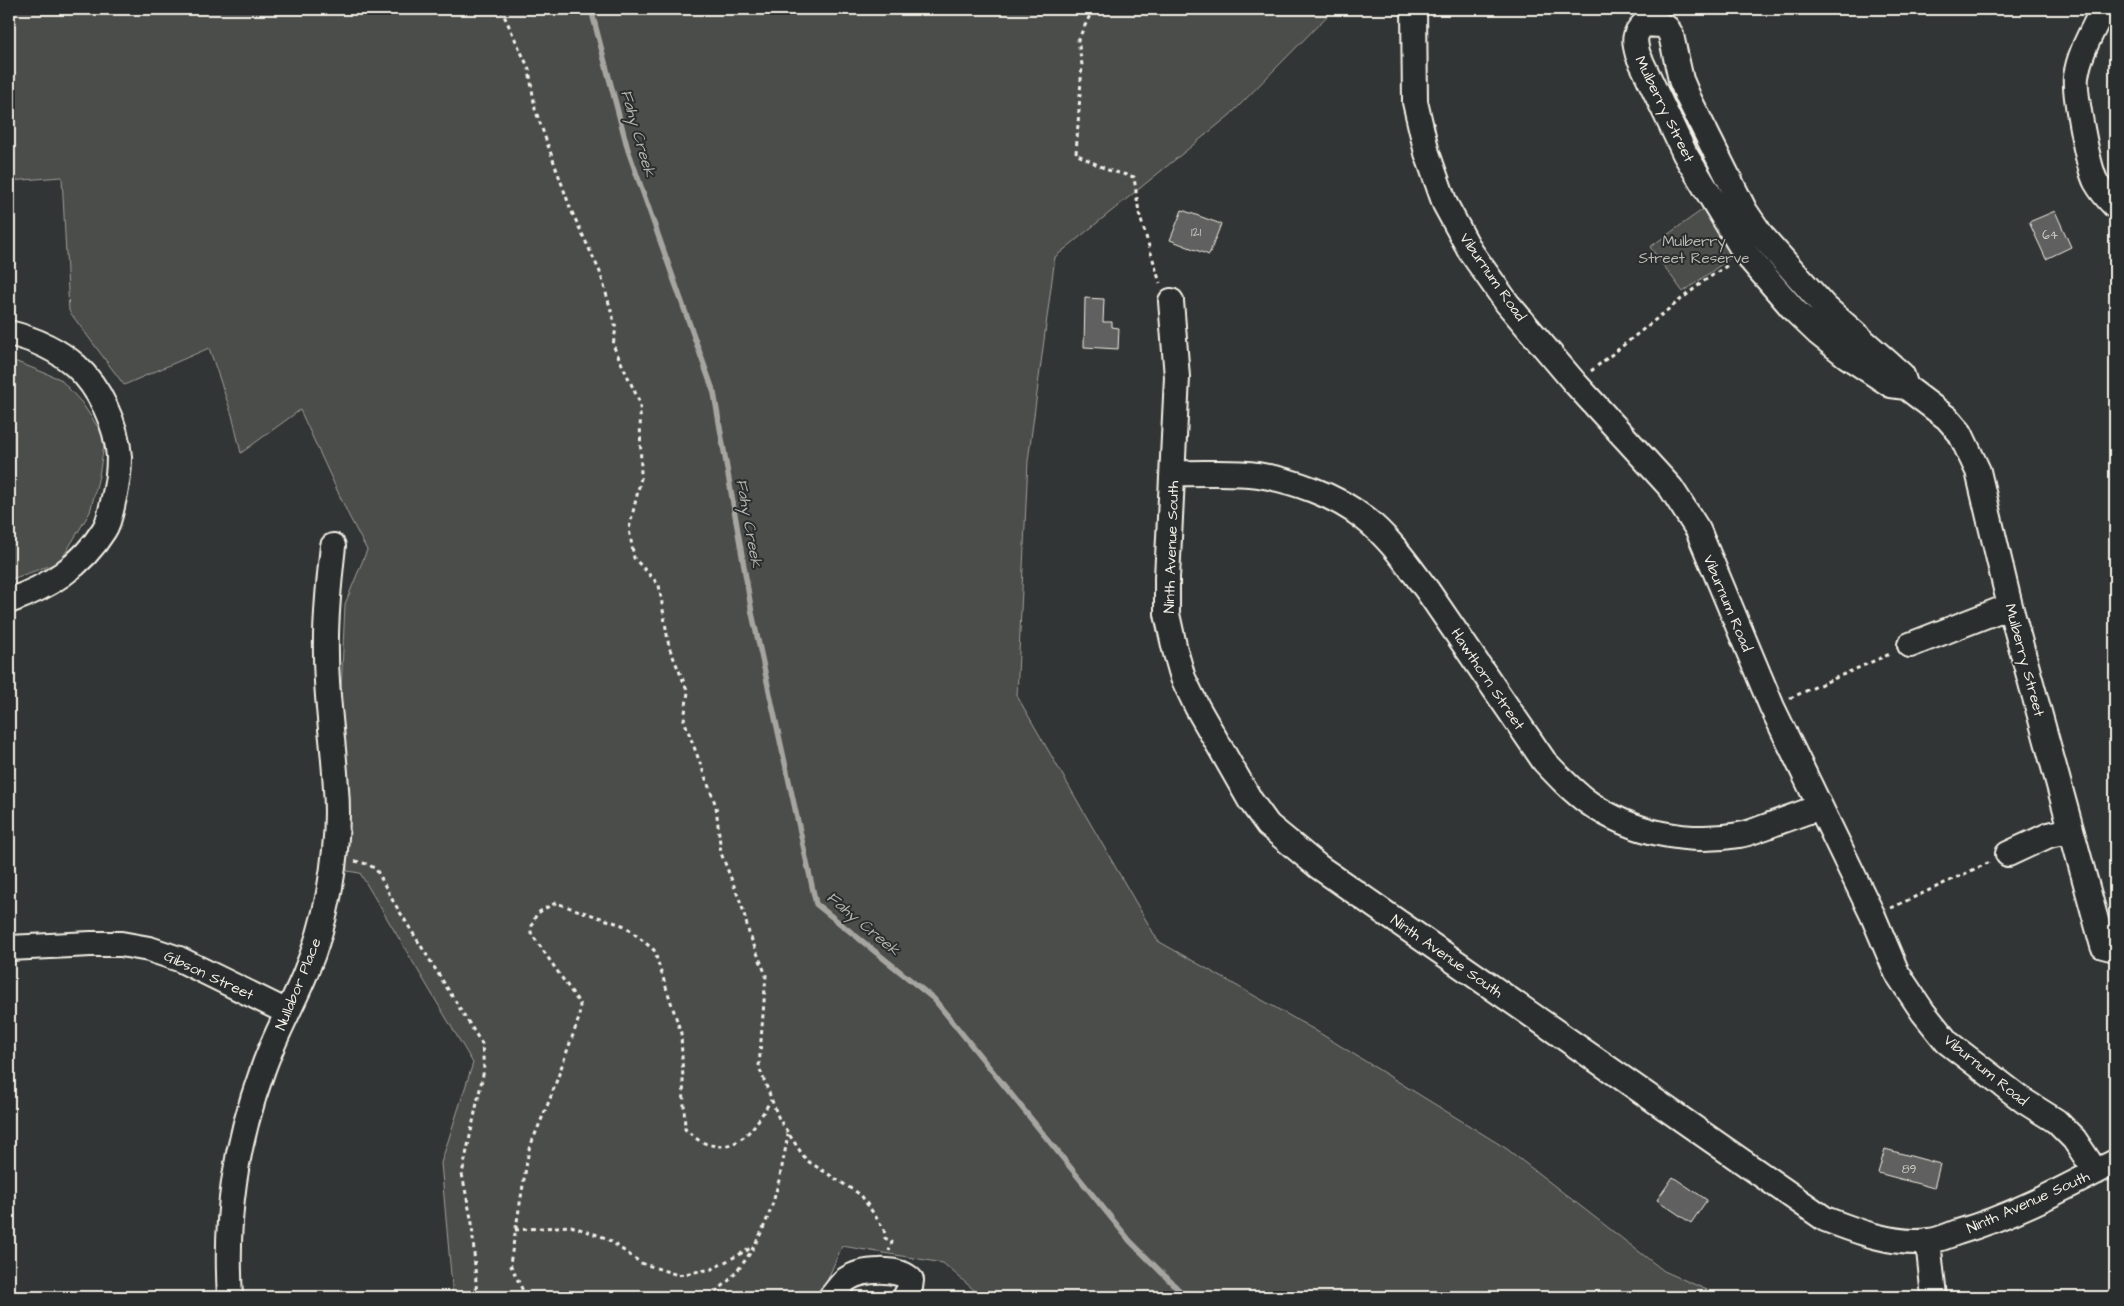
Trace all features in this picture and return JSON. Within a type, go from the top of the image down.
[{"type":"street","name":"Viburnum Road","points":[[1414,9],[1415,102],[1427,153],[1445,204],[1471,252],[1507,303],[1671,488],[1698,530],[1772,707],[1872,916],[1897,973],[1923,1012],[1947,1042],[2024,1102],[2056,1121],[2105,1167]]},
{"type":"street","points":[[2102,9],[2080,61],[2076,77],[2076,94],[2096,182],[2115,206]]},
{"type":"street","name":"Mulberry Street","points":[[1906,387],[1902,375],[1824,307],[1762,236],[1745,211],[1689,99],[1681,80],[1671,35],[1667,28],[1661,25],[1644,24],[1635,36],[1634,43],[1638,55],[1685,154],[1745,253],[1794,311],[1818,333],[1847,356],[1891,385],[1906,387],[1947,418],[1960,433],[1971,454],[1978,471],[2010,606],[2103,946],[2115,949]]},
{"type":"street","name":"Ninth Avenue South","points":[[1171,301],[1177,377],[1167,614],[1183,678],[1197,707],[1250,800],[1268,825],[1319,868],[1825,1219],[1891,1240],[1928,1241],[1978,1226],[2105,1167]]},
{"type":"street","points":[[9,333],[32,339],[54,349],[82,372],[93,385],[114,430],[119,456],[117,484],[112,507],[105,529],[90,549],[74,566],[55,581],[33,593],[9,601]]},
{"type":"street","name":"Hawthorn Street","points":[[1174,473],[1256,475],[1289,482],[1342,504],[1364,518],[1408,564],[1544,761],[1567,785],[1589,803],[1617,819],[1644,830],[1668,835],[1709,839],[1741,835],[1819,807]]},
{"type":"street","name":"Nullabor Place","points":[[230,1297],[230,1211],[234,1172],[244,1125],[260,1078],[287,1012],[305,975],[319,934],[329,893],[334,858],[336,790],[326,654],[333,546]]},
{"type":"street","points":[[1910,645],[2010,606]]},
{"type":"street","points":[[2008,854],[2049,835],[2070,830]]},
{"type":"street","name":"Gibson Street","points":[[9,948],[121,944],[149,949],[179,959],[287,1012]]},
{"type":"street","points":[[1928,1241],[1934,1297]]},
{"type":"street","points":[[831,1297],[847,1279],[881,1270],[906,1275],[911,1280],[910,1288],[905,1297]]},
{"type":"path","points":[[501,9],[520,54],[529,68],[534,109],[574,217],[600,272],[616,328],[613,345],[640,403],[641,478],[629,529],[634,558],[659,585],[669,647],[688,692],[684,720],[716,806],[721,853],[766,975],[759,1067],[779,1119],[806,1160],[861,1195],[884,1229],[885,1238],[892,1242],[881,1270]]},
{"type":"path","points":[[1093,9],[1078,40],[1082,65],[1076,154],[1108,170],[1134,177],[1139,213],[1148,244],[1161,286],[1171,301]]},
{"type":"path","points":[[1576,383],[1704,281],[1745,253]]},
{"type":"path","points":[[1772,707],[1910,645]]},
{"type":"path","points":[[1872,916],[2008,854]]},
{"type":"path","points":[[334,858],[367,864],[376,869],[393,901],[482,1044],[484,1070],[462,1174],[472,1223],[477,1297]]},
{"type":"path","points":[[526,1297],[510,1264],[529,1149],[550,1099],[579,1018],[580,1004],[530,933],[532,920],[539,912],[556,903],[625,926],[654,950],[681,1033],[685,1129],[706,1144],[727,1147],[752,1132],[772,1099]]},
{"type":"path","points":[[709,1297],[732,1277],[761,1237],[779,1186],[789,1133]]},
{"type":"path","points":[[515,1230],[571,1226],[606,1238],[641,1263],[678,1275],[712,1269],[753,1247]]},
{"type":"green space","points":[[9,9],[1334,9],[1230,115],[1055,257],[1028,461],[1017,696],[1158,941],[1313,1029],[1507,1149],[1664,1271],[1723,1297],[982,1297],[943,1263],[842,1246],[820,1297],[453,1297],[441,1163],[473,1063],[360,873],[347,871],[341,692],[345,604],[367,550],[349,516],[300,410],[241,453],[232,415],[209,348],[124,385],[69,311],[62,177],[9,181]]},
{"type":"green space","name":"Mulberry Street Reserve","points":[[1705,208],[1737,253],[1683,292],[1650,247]]},
{"type":"green space","points":[[9,362],[17,362],[60,379],[82,403],[105,438],[99,476],[90,512],[60,562],[9,580]]},
{"type":"building","points":[[1182,210],[1221,224],[1209,255],[1170,240]]},
{"type":"building","points":[[2055,211],[2071,247],[2046,259],[2029,222]]},
{"type":"building","points":[[1085,298],[1104,299],[1103,322],[1112,322],[1112,327],[1119,328],[1118,349],[1084,347]]},
{"type":"building","points":[[1885,1149],[1940,1164],[1934,1188],[1878,1173]]},
{"type":"building","points":[[1673,1177],[1707,1200],[1691,1223],[1657,1200]]},
{"type":"waterway","name":"Fahy Creek","points":[[591,9],[628,150],[714,393],[752,613],[816,904],[934,999],[1130,1241],[1188,1297]]}]
